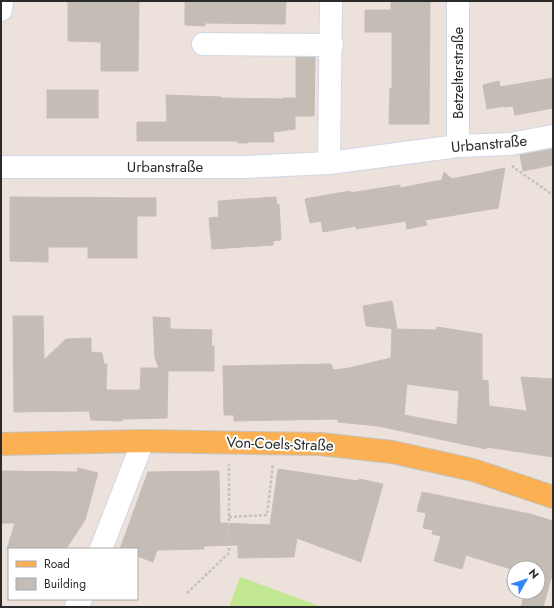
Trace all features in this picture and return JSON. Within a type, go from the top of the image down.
[{"type":"main road","name":"Von-Coels-Straße","points":[[1,444],[143,441],[320,444],[392,452],[473,470],[553,497]]},
{"type":"street","points":[[1,10],[2,1]]},
{"type":"street","points":[[329,163],[332,45],[331,1]]},
{"type":"street","name":"Betzelterstraße","points":[[458,1],[458,146]]},
{"type":"street","points":[[202,44],[332,45]]},
{"type":"street","name":"Urbanstraße","points":[[1,167],[245,167],[329,163],[458,146],[510,144],[553,136]]},
{"type":"street","points":[[101,548],[143,441]]},
{"type":"path","points":[[510,144],[513,167],[553,195]]},
{"type":"path","points":[[229,517],[267,515],[275,443]]},
{"type":"path","points":[[188,593],[229,553],[229,469]]},
{"type":"green space","points":[[240,577],[322,607],[229,607]]},
{"type":"building","points":[[68,1],[139,1],[138,71],[101,71],[101,42],[68,41]]},
{"type":"building","points":[[185,1],[286,1],[285,24],[205,23],[205,26],[185,25]]},
{"type":"building","points":[[391,1],[430,1],[429,124],[389,124],[390,88],[392,88],[392,32],[365,32],[365,10],[391,10]]},
{"type":"building","points":[[296,57],[315,57],[314,116],[295,116],[295,129],[273,132],[274,142],[238,143],[237,141],[137,141],[137,122],[167,122],[166,95],[221,98],[296,98]]},
{"type":"building","points":[[553,78],[553,108],[515,115],[513,106],[487,109],[483,85],[499,81],[500,87]]},
{"type":"building","points":[[47,90],[98,90],[98,118],[47,118]]},
{"type":"building","points":[[553,149],[553,165],[523,171],[520,155]]},
{"type":"building","points":[[505,168],[498,208],[425,220],[427,225],[407,229],[406,221],[356,229],[356,226],[323,232],[321,221],[310,223],[305,199],[350,191],[350,193],[400,185],[400,188],[442,180],[444,172],[452,179]]},
{"type":"building","points":[[10,197],[156,198],[156,216],[137,216],[137,258],[88,258],[88,247],[48,247],[48,262],[10,261]]},
{"type":"building","points":[[276,197],[277,204],[279,204],[281,240],[273,241],[273,245],[212,249],[209,218],[219,217],[218,201]]},
{"type":"building","points":[[392,301],[397,329],[366,326],[363,306]]},
{"type":"building","points":[[13,316],[43,316],[44,360],[66,339],[91,338],[91,352],[102,353],[104,364],[107,364],[106,390],[140,390],[141,368],[159,368],[155,358],[153,317],[170,318],[170,329],[212,330],[211,346],[214,346],[214,371],[168,371],[167,418],[122,419],[122,421],[91,420],[89,411],[14,412]]},
{"type":"building","points":[[437,327],[482,334],[482,380],[488,381],[489,406],[527,411],[521,377],[553,379],[553,457],[486,447],[486,449],[378,426],[338,422],[338,419],[234,421],[234,415],[224,415],[223,366],[331,364],[333,370],[349,368],[391,358],[392,329],[436,330]],"holes":[[[407,384],[459,391],[457,425],[404,415]]]},
{"type":"building","points":[[78,468],[98,473],[85,520],[67,548],[7,549],[15,523],[1,523],[1,471],[77,472]]},
{"type":"building","points":[[278,469],[358,481],[359,479],[383,484],[361,562],[297,538],[294,557],[238,558],[238,545],[204,546],[204,549],[157,550],[153,562],[138,556],[138,548],[120,548],[148,472],[219,471],[220,523],[270,525]]},
{"type":"building","points":[[422,492],[530,514],[553,521],[553,571],[546,596],[546,560],[506,560],[506,568],[466,555],[462,569],[434,561],[441,536],[432,534],[433,530],[423,528],[426,513],[417,511]]},
{"type":"building","points":[[523,600],[545,600],[543,607],[521,607]]}]
